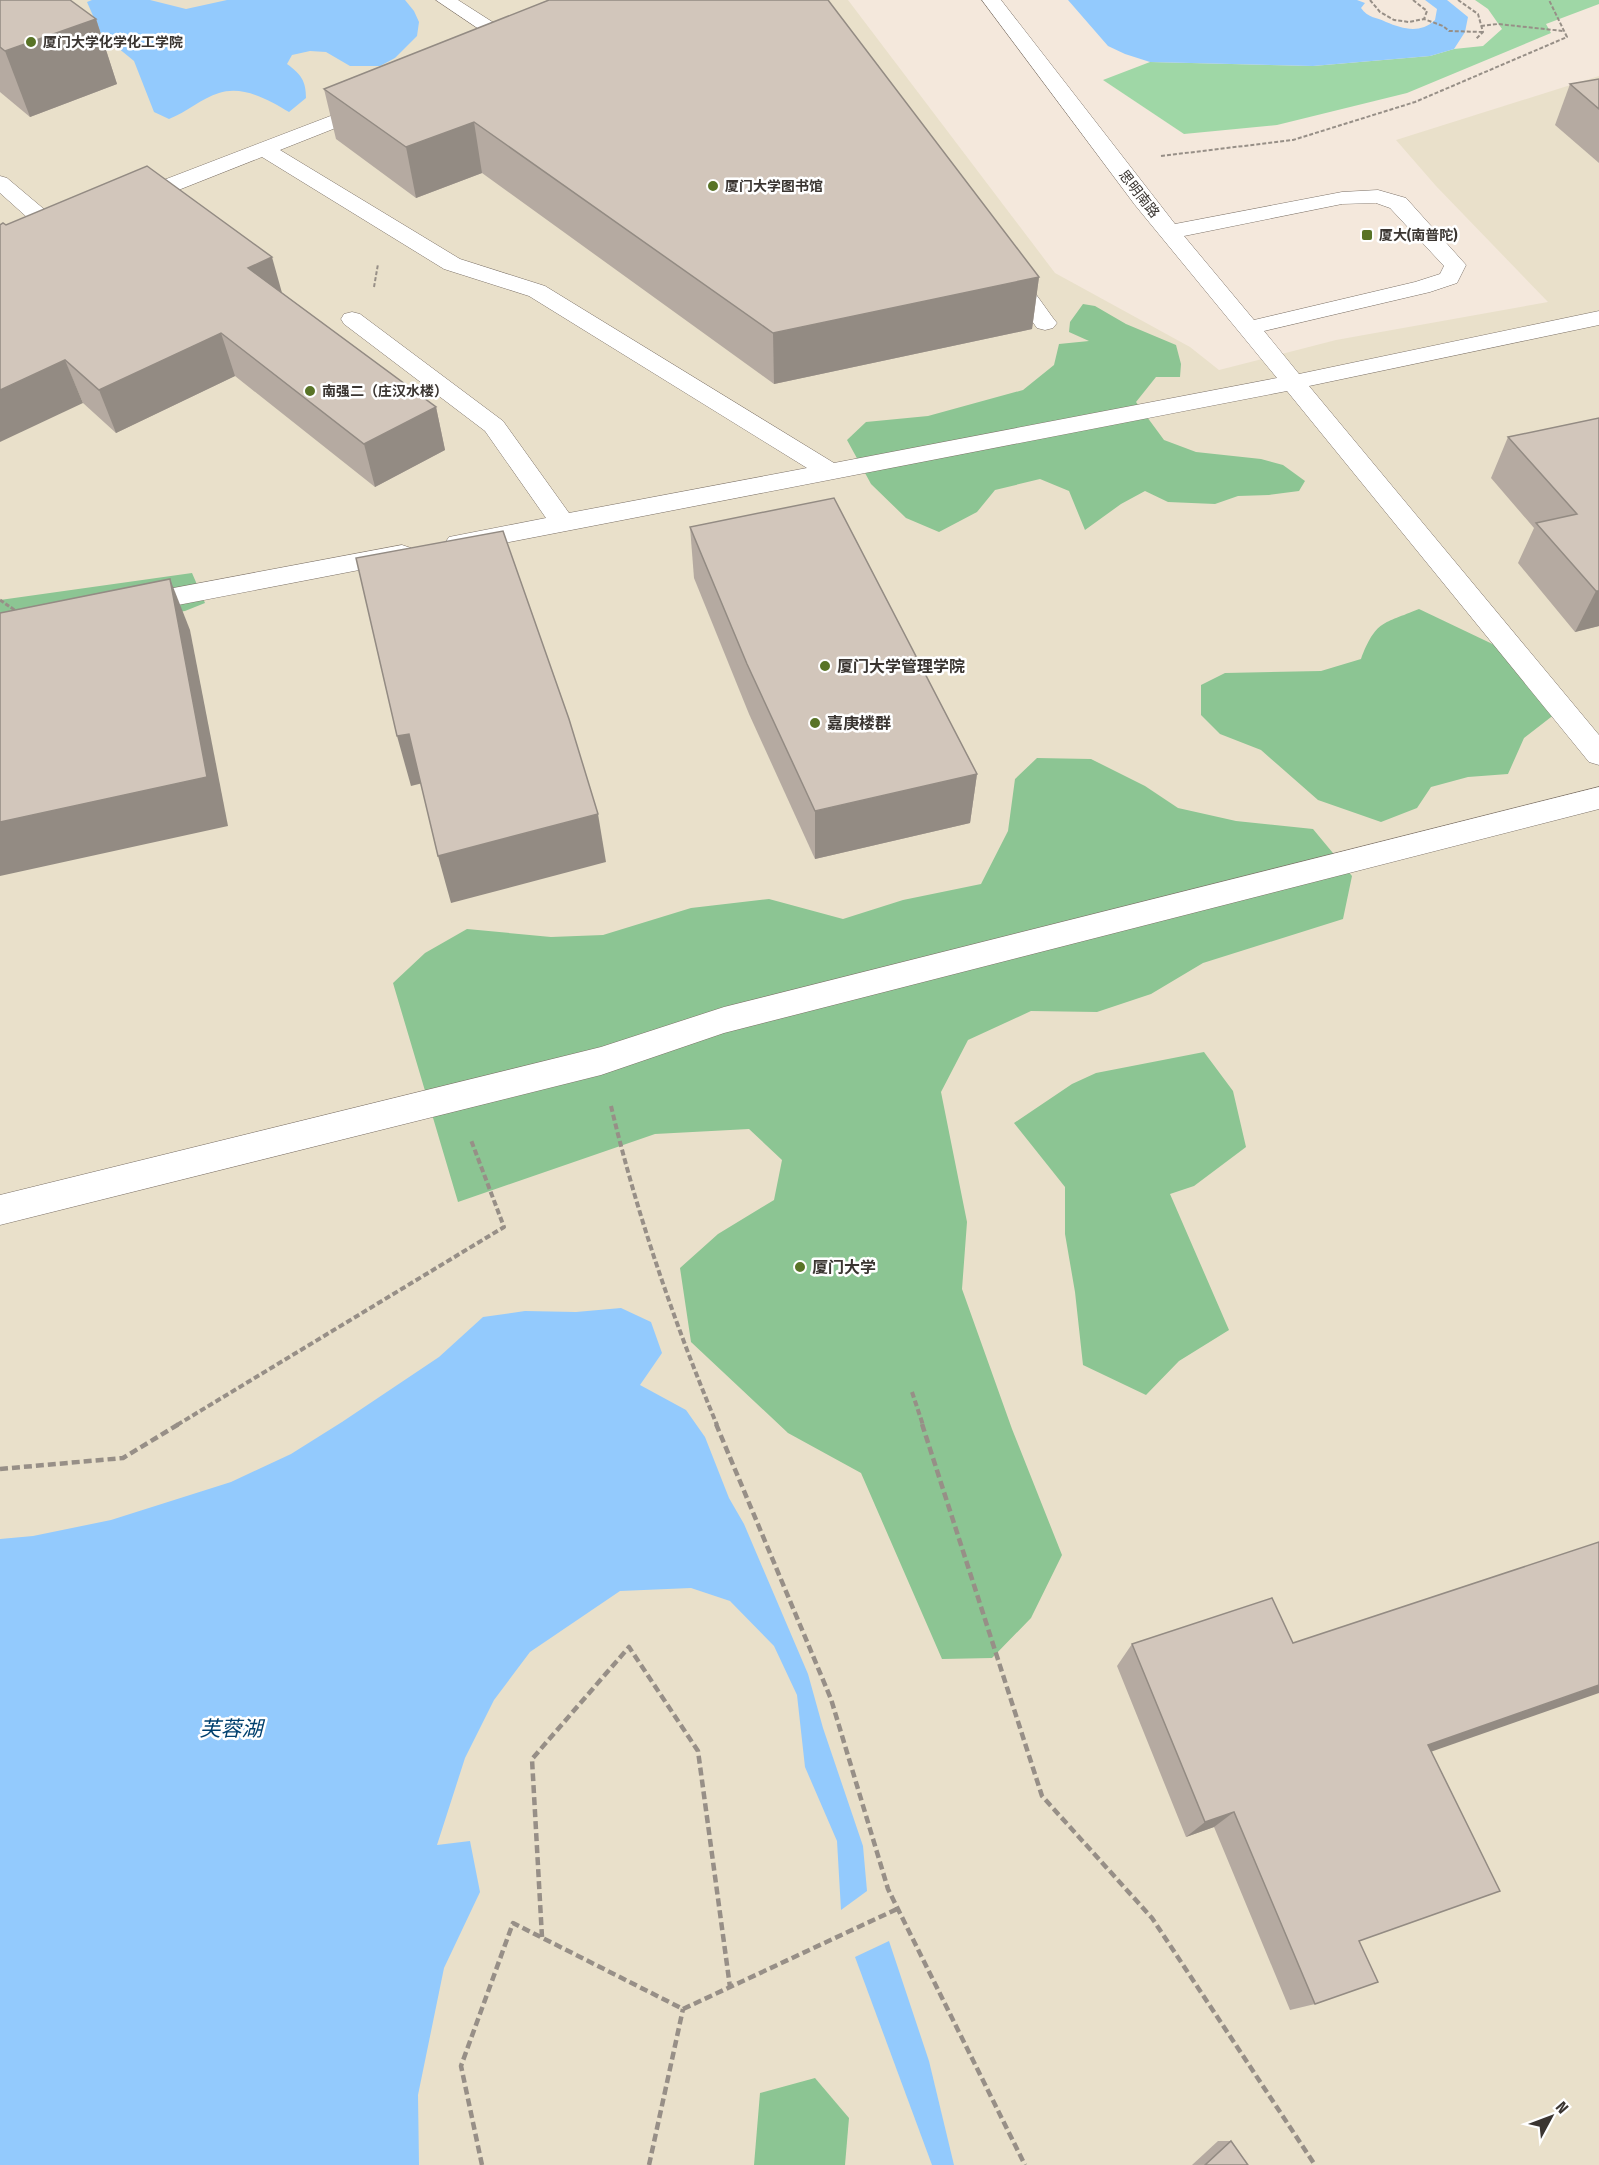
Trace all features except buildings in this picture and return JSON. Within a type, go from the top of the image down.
[{"type":"street","points":[[445,0],[520,48]]},
{"type":"street","name":"思明南路","points":[[991,0],[1169,232],[1599,755]]},
{"type":"street","points":[[498,57],[542,39]]},
{"type":"street","points":[[110,210],[389,99]]},
{"type":"street","points":[[270,146],[264,149],[452,264],[537,291],[830,471]]},
{"type":"street","points":[[0,182],[47,234],[78,222]]},
{"type":"street","points":[[1169,232],[1333,199],[1378,196],[1398,203],[1455,265],[1449,278],[1422,287],[1249,328]]},
{"type":"street","points":[[997,256],[1045,323]]},
{"type":"street","points":[[104,611],[1294,382],[1599,318]]},
{"type":"street","points":[[360,325],[494,426],[563,523]]},
{"type":"street","points":[[0,1210],[601,1061],[724,1020],[1599,798]]},
{"type":"path","points":[[1370,0],[1384,16],[1414,24],[1424,19],[1427,11],[1413,0]]},
{"type":"path","points":[[1458,0],[1478,14],[1483,32]]},
{"type":"path","points":[[1114,162],[1293,140],[1415,102],[1567,38],[1549,0]]},
{"type":"path","points":[[1424,19],[1449,31],[1483,32]]},
{"type":"path","points":[[1481,26],[1498,24],[1564,31]]},
{"type":"path","points":[[1476,39],[1483,32]]},
{"type":"path","points":[[360,325],[384,222]]},
{"type":"path","points":[[0,600],[25,618]]},
{"type":"path","points":[[601,1061],[628,1178],[643,1222],[697,1377],[831,1699],[888,1889],[1025,2165]]},
{"type":"path","points":[[0,1469],[123,1458],[504,1227],[455,1097]]},
{"type":"path","points":[[912,1392],[1042,1796],[1152,1918],[1315,2165]]},
{"type":"path","points":[[542,1937],[532,1760],[628,1647],[698,1751],[730,1987]]},
{"type":"path","points":[[683,2009],[897,1908]]},
{"type":"path","points":[[482,2165],[461,2066],[513,1923],[683,2009]]},
{"type":"path","points":[[649,2165],[683,2009]]},
{"type":"shaded area","name":"厦门大学","points":[[0,0],[848,0],[1055,273],[1190,347],[1219,370],[1336,340],[1548,302],[1436,186],[1396,140],[1599,76],[1599,2165],[0,2165]]},
{"type":"green space","points":[[1475,0],[1599,0],[1599,4],[1546,24],[1551,33],[1407,93],[1277,125],[1184,134],[1103,80],[1150,62],[1313,66],[1430,56],[1454,49],[1483,46],[1502,29],[1488,9]]},
{"type":"green space","points":[[1083,304],[1095,306],[1126,324],[1176,345],[1181,364],[1180,377],[1156,377],[1136,402],[1164,440],[1196,452],[1261,459],[1283,465],[1305,481],[1299,491],[1238,496],[1215,504],[1168,502],[1145,491],[1121,504],[1085,530],[1069,491],[1040,479],[995,490],[977,512],[939,532],[906,518],[871,484],[847,440],[866,422],[928,416],[1023,390],[1054,365],[1059,344],[1089,341],[1069,332],[1070,322]]},
{"type":"green space","points":[[192,573],[205,603],[185,611],[113,622],[0,645],[0,600]]},
{"type":"green space","points":[[1419,609],[1528,661],[1564,707],[1524,738],[1508,774],[1468,777],[1431,787],[1417,808],[1381,822],[1318,800],[1261,750],[1220,734],[1201,715],[1201,685],[1225,673],[1321,671],[1361,659],[1376,630],[1389,621]]},
{"type":"green space","points":[[1037,758],[1091,759],[1145,786],[1178,808],[1236,821],[1313,829],[1352,876],[1343,919],[1203,963],[1151,994],[1097,1012],[1031,1011],[968,1040],[941,1092],[967,1222],[962,1289],[1012,1429],[1062,1555],[1031,1618],[992,1658],[942,1659],[861,1473],[788,1433],[691,1342],[680,1268],[718,1234],[774,1200],[782,1160],[749,1129],[655,1134],[458,1202],[393,983],[425,953],[467,929],[551,937],[603,935],[691,908],[769,899],[843,919],[903,900],[981,884],[1008,831],[1015,779]]},
{"type":"green space","points":[[1204,1052],[1233,1091],[1246,1147],[1194,1186],[1170,1194],[1229,1330],[1179,1361],[1146,1395],[1083,1365],[1075,1292],[1065,1234],[1065,1187],[1014,1123],[1072,1084],[1096,1073]]},
{"type":"green space","points":[[815,2078],[849,2118],[845,2165],[754,2165],[760,2093]]},
{"type":"water","points":[[92,0],[150,0],[186,9],[227,0],[405,0],[419,22],[417,36],[395,58],[380,66],[350,66],[326,52],[310,51],[292,55],[287,64],[302,78],[306,98],[289,112],[255,95],[228,91],[213,95],[169,119],[154,112],[134,61],[101,34],[87,2]]},
{"type":"water","points":[[1068,0],[1357,0],[1365,3],[1361,8],[1369,16],[1399,27],[1417,29],[1435,20],[1437,9],[1425,0],[1447,0],[1468,17],[1465,32],[1454,49],[1430,56],[1313,66],[1150,62],[1108,46]]},
{"type":"water","name":"芙蓉湖","points":[[621,1308],[651,1322],[662,1353],[640,1385],[686,1410],[705,1437],[729,1498],[744,1524],[808,1674],[823,1728],[863,1846],[867,1891],[841,1910],[837,1841],[805,1767],[797,1695],[774,1646],[730,1601],[691,1588],[620,1591],[530,1652],[494,1700],[465,1758],[437,1845],[470,1841],[480,1892],[444,1968],[418,2095],[419,2165],[0,2165],[0,1539],[33,1536],[111,1520],[231,1482],[291,1454],[342,1422],[439,1357],[483,1317],[525,1311],[576,1312]]},
{"type":"water","points":[[889,1941],[929,2061],[954,2165],[932,2165],[855,1957]]},
{"type":"place","name":"厦门大学化学化工学院","points":[[31,42]]},
{"type":"place","name":"厦门大学图书馆","points":[[713,186]]},
{"type":"place","name":"厦大(南普陀)","points":[[1367,235]]},
{"type":"place","name":"南强二（庄汉水楼）","points":[[310,391]]},
{"type":"place","name":"厦门大学管理学院","points":[[825,666]]},
{"type":"place","name":"嘉庚楼群","points":[[815,723]]},
{"type":"place","name":"厦门大学","points":[[800,1267]]}]
